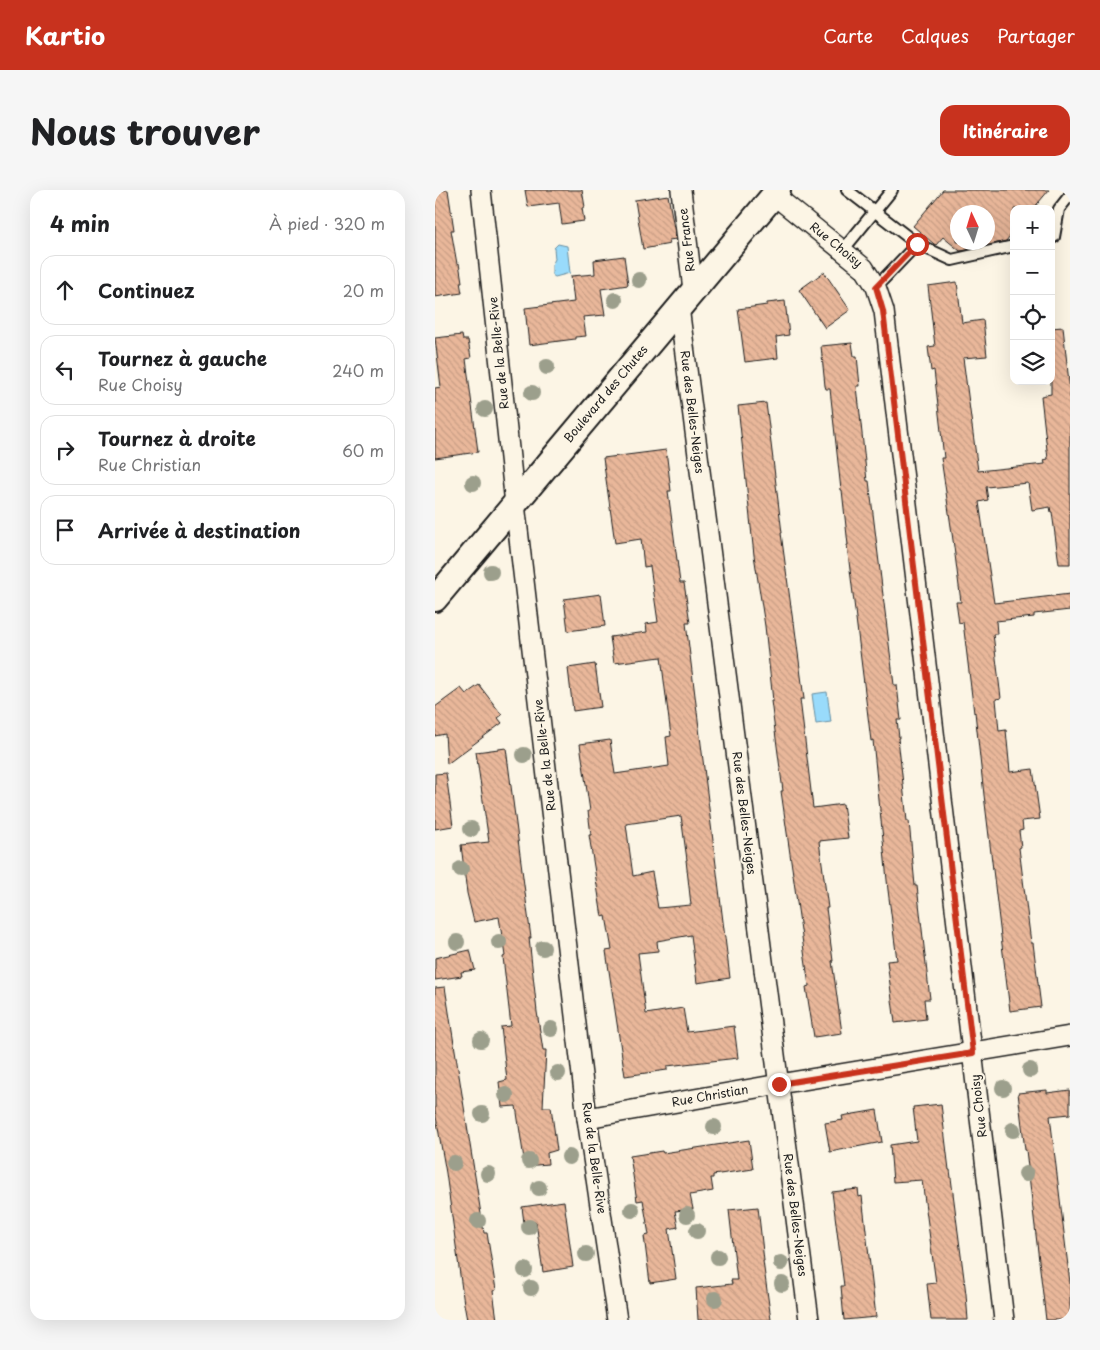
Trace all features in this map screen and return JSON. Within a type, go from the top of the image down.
[{"type":"street","name":"Rue de la Belle-Rive","points":[[481,190],[515,504],[587,1118],[617,1320]]},
{"type":"street","name":"Rue France","points":[[681,190],[686,299]]},
{"type":"street","name":"Boulevard des Chutes","points":[[435,599],[776,193]]},
{"type":"street","name":"Rue Choisy","points":[[776,193],[864,268],[876,287],[885,320],[1004,1320]]},
{"type":"street","name":"Rue des Belles-Neiges","points":[[686,299],[779,1084],[809,1320]]},
{"type":"street","name":"Rue Christian","points":[[587,1118],[1070,1036]]},
{"type":"lane","points":[[847,190],[917,244],[952,260],[1010,247]]},
{"type":"lane","points":[[843,250],[892,190]]},
{"type":"lane","points":[[1055,231],[1059,209],[1070,195]]},
{"type":"lane","points":[[876,287],[917,244]]},
{"type":"water","points":[[558,244],[567,246],[570,273],[555,277],[552,275],[552,265],[555,259],[554,248]]},
{"type":"water","points":[[827,692],[831,722],[816,724],[812,694]]},
{"type":"building","points":[[435,190],[448,190],[454,230],[451,230],[457,264],[459,263],[462,293],[435,297]]},
{"type":"building","points":[[525,190],[582,190],[585,207],[582,208],[584,221],[562,224],[559,203],[528,207]]},
{"type":"building","points":[[943,190],[1049,190],[1036,205],[1010,205],[1010,236],[1006,241],[995,244],[995,205],[950,205],[950,243],[943,237],[936,245],[913,226]]},
{"type":"building","points":[[668,195],[676,239],[669,240],[670,244],[643,249],[635,200]]},
{"type":"building","points":[[624,256],[628,285],[601,289],[605,315],[583,317],[586,336],[529,345],[525,308],[574,302],[571,276],[595,274],[594,260]]},
{"type":"building","points":[[824,272],[850,310],[825,328],[799,290]]},
{"type":"building","points":[[957,282],[962,323],[983,320],[987,356],[963,358],[978,471],[1045,464],[1044,460],[1048,459],[1041,396],[1051,394],[1051,385],[1055,385],[1055,328],[1063,327],[1070,392],[1070,564],[1059,564],[1052,512],[1050,507],[1032,510],[1028,483],[986,487],[988,500],[979,502],[994,603],[1070,594],[1070,610],[1034,614],[1034,617],[996,621],[997,634],[993,634],[1001,698],[996,699],[999,731],[1006,730],[1010,772],[1033,769],[1040,819],[1022,821],[1023,830],[1019,831],[1021,847],[1019,848],[1041,1007],[1010,1011],[975,712],[963,622],[959,623],[956,602],[961,602],[941,458],[944,458],[934,370],[931,371],[928,347],[935,346],[928,286]]},
{"type":"building","points":[[785,301],[789,335],[776,337],[778,358],[745,362],[738,309]]},
{"type":"building","points":[[462,335],[463,340],[468,340],[471,358],[466,359],[478,452],[435,458],[435,388],[441,387],[435,338]]},
{"type":"building","points":[[852,343],[854,356],[857,356],[860,386],[857,386],[867,481],[869,481],[894,685],[897,685],[901,720],[897,720],[898,738],[930,999],[924,999],[926,1019],[895,1023],[887,961],[897,960],[873,740],[871,741],[830,389],[826,389],[825,386],[821,346]]},
{"type":"building","points":[[766,403],[781,533],[804,699],[800,699],[813,808],[843,804],[848,838],[819,841],[842,1033],[814,1037],[806,987],[809,986],[781,791],[783,791],[771,701],[773,701],[765,626],[754,555],[738,406]]},
{"type":"building","points":[[666,450],[671,491],[668,491],[680,583],[684,583],[690,623],[686,623],[730,978],[697,983],[691,935],[657,941],[658,951],[638,953],[646,1014],[683,1008],[687,1032],[734,1026],[738,1058],[667,1066],[667,1070],[625,1076],[606,951],[612,950],[606,916],[602,917],[589,835],[591,835],[588,811],[590,811],[580,744],[610,740],[615,774],[669,766],[666,737],[671,736],[661,657],[614,663],[610,637],[647,632],[646,624],[658,622],[650,566],[644,567],[641,539],[615,543],[603,458]],"holes":[[[681,816],[691,905],[658,908],[652,872],[633,876],[626,824]]]},
{"type":"building","points":[[601,594],[605,626],[568,631],[564,599]]},
{"type":"building","points":[[595,664],[601,707],[573,711],[568,668]]},
{"type":"building","points":[[479,685],[502,715],[498,718],[502,723],[447,764],[445,734],[435,736],[435,707],[461,688],[466,694]]},
{"type":"building","points":[[506,748],[531,938],[529,938],[537,1012],[543,1050],[546,1050],[543,1107],[551,1107],[557,1150],[547,1153],[548,1164],[525,1166],[516,1106],[502,1107],[499,1082],[507,1080],[501,1027],[511,1026],[503,957],[505,956],[499,917],[474,922],[467,893],[461,845],[489,842],[476,752]]},
{"type":"building","points":[[446,773],[453,826],[435,829],[435,774]]},
{"type":"building","points":[[470,950],[475,970],[461,972],[462,976],[435,980],[435,958]]},
{"type":"building","points":[[445,987],[484,1233],[487,1233],[496,1290],[493,1291],[497,1320],[467,1320],[464,1304],[446,1173],[435,1111],[435,988]]},
{"type":"building","points":[[1047,1090],[1047,1093],[1070,1090],[1070,1114],[1050,1116],[1070,1283],[1070,1320],[1046,1320],[1018,1093]]},
{"type":"building","points":[[941,1104],[968,1320],[931,1320],[927,1284],[936,1283],[922,1180],[893,1182],[890,1145],[917,1141],[913,1107]]},
{"type":"building","points":[[877,1110],[882,1142],[830,1152],[825,1123],[843,1120],[842,1116]]},
{"type":"building","points":[[749,1140],[753,1169],[713,1175],[713,1178],[711,1178],[713,1191],[690,1195],[693,1209],[675,1211],[678,1227],[669,1229],[676,1279],[650,1283],[644,1236],[649,1235],[643,1200],[637,1201],[630,1156]]},
{"type":"building","points":[[858,1189],[859,1197],[862,1196],[876,1317],[844,1320],[841,1286],[844,1286],[832,1192]]},
{"type":"building","points":[[564,1201],[573,1267],[543,1272],[536,1222],[524,1223],[522,1207]]},
{"type":"building","points":[[758,1207],[771,1320],[698,1320],[696,1288],[732,1284],[731,1280],[737,1280],[729,1210]]},
{"type":"route","points":[[779,1084],[973,1053],[883,311],[876,287],[917,244]]}]
